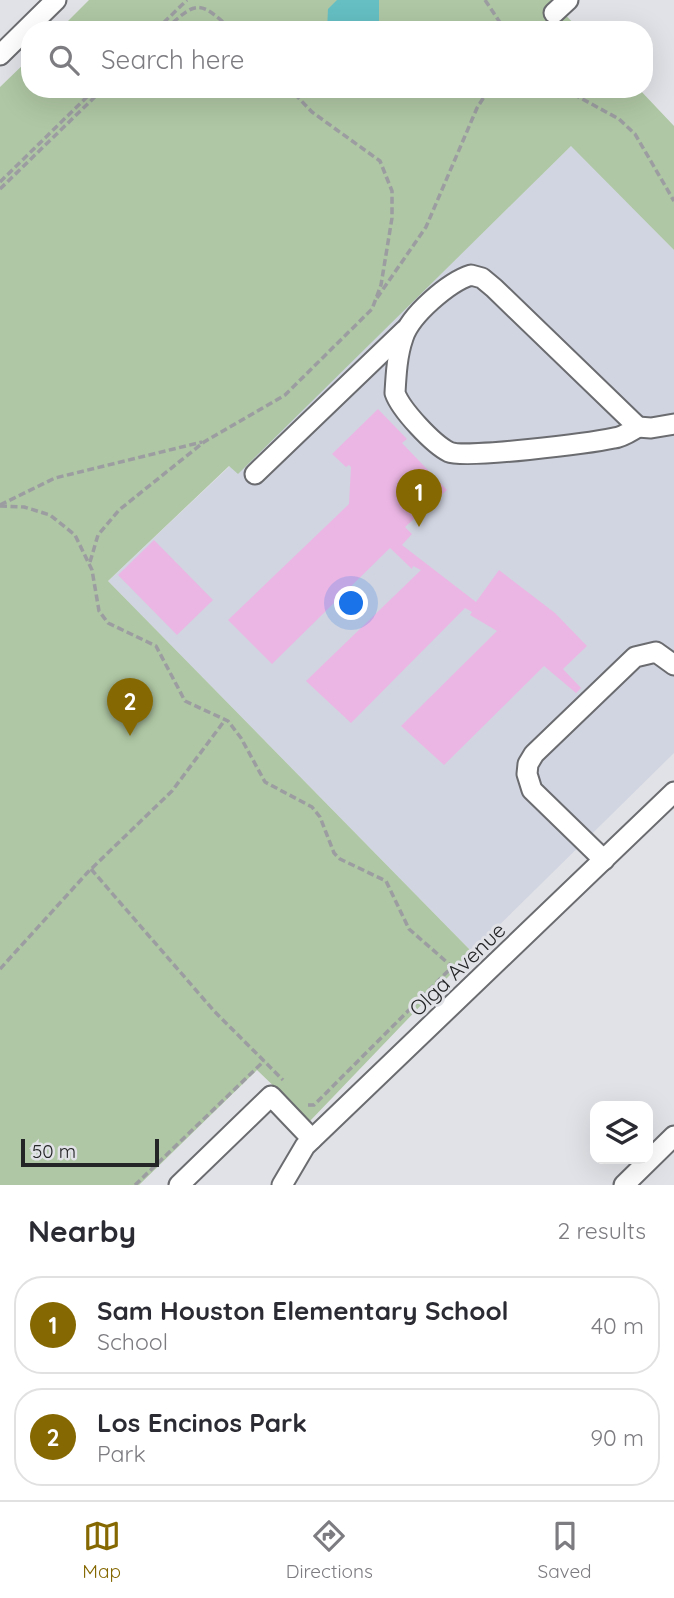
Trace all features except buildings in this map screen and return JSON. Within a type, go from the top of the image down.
[{"type":"street","points":[[34,21],[56,0]]},
{"type":"street","points":[[0,54],[21,34]]},
{"type":"street","points":[[255,474],[457,280],[471,275],[482,278],[638,427]]},
{"type":"street","points":[[408,327],[402,338],[395,393],[410,415],[447,452],[458,455],[617,438],[638,427],[674,424]]},
{"type":"street","points":[[604,860],[532,790],[528,764],[534,754],[635,657],[656,652],[674,665]]},
{"type":"street","name":"Olga Avenue","points":[[282,1185],[312,1139],[674,792]]},
{"type":"street","points":[[178,1185],[271,1096],[312,1139]]},
{"type":"street","points":[[624,1185],[674,1136]]},
{"type":"path","points":[[165,21],[187,0]]},
{"type":"path","points":[[485,0],[499,21]]},
{"type":"path","points":[[174,21],[190,6],[198,4],[215,13],[223,21]]},
{"type":"path","points":[[0,182],[86,98]]},
{"type":"path","points":[[0,189],[94,98]]},
{"type":"path","points":[[89,564],[98,535],[119,510],[204,442],[285,394],[372,309],[381,285],[390,231],[392,191],[380,161],[312,112],[299,98]]},
{"type":"path","points":[[374,303],[426,227],[483,98]]},
{"type":"path","points":[[581,98],[620,119],[635,134],[674,201]]},
{"type":"path","points":[[0,506],[55,478],[204,442]]},
{"type":"path","points":[[0,506],[50,514],[75,535],[89,564],[99,611],[108,623],[156,646],[186,701],[225,720],[241,738],[265,782],[312,807],[320,817],[334,853],[340,859],[386,881],[417,938],[457,971]]},
{"type":"path","points":[[0,969],[91,869],[172,791],[225,720]]},
{"type":"path","points":[[91,869],[214,1011],[291,1088]]},
{"type":"path","points":[[300,1097],[309,1107],[314,1105],[452,967]]},
{"type":"path","points":[[135,1185],[264,1061]]},
{"type":"shaded area","points":[[572,145],[674,250],[674,753],[472,952],[108,581],[230,466],[238,473]]},
{"type":"green space","points":[[89,0],[551,0],[571,21],[68,21]]},
{"type":"green space","points":[[21,67],[21,98],[648,98],[674,126],[674,250],[571,146],[238,474],[229,466],[108,581],[472,952],[310,1121],[257,1070],[139,1185],[0,1185],[0,87]]},
{"type":"water","points":[[337,0],[379,0],[379,21],[327,21],[328,9]]},
{"type":"place","name":"Sam Houston Elementary School","points":[[419,527]]},
{"type":"place","name":"Los Encinos Park","points":[[130,736]]}]
